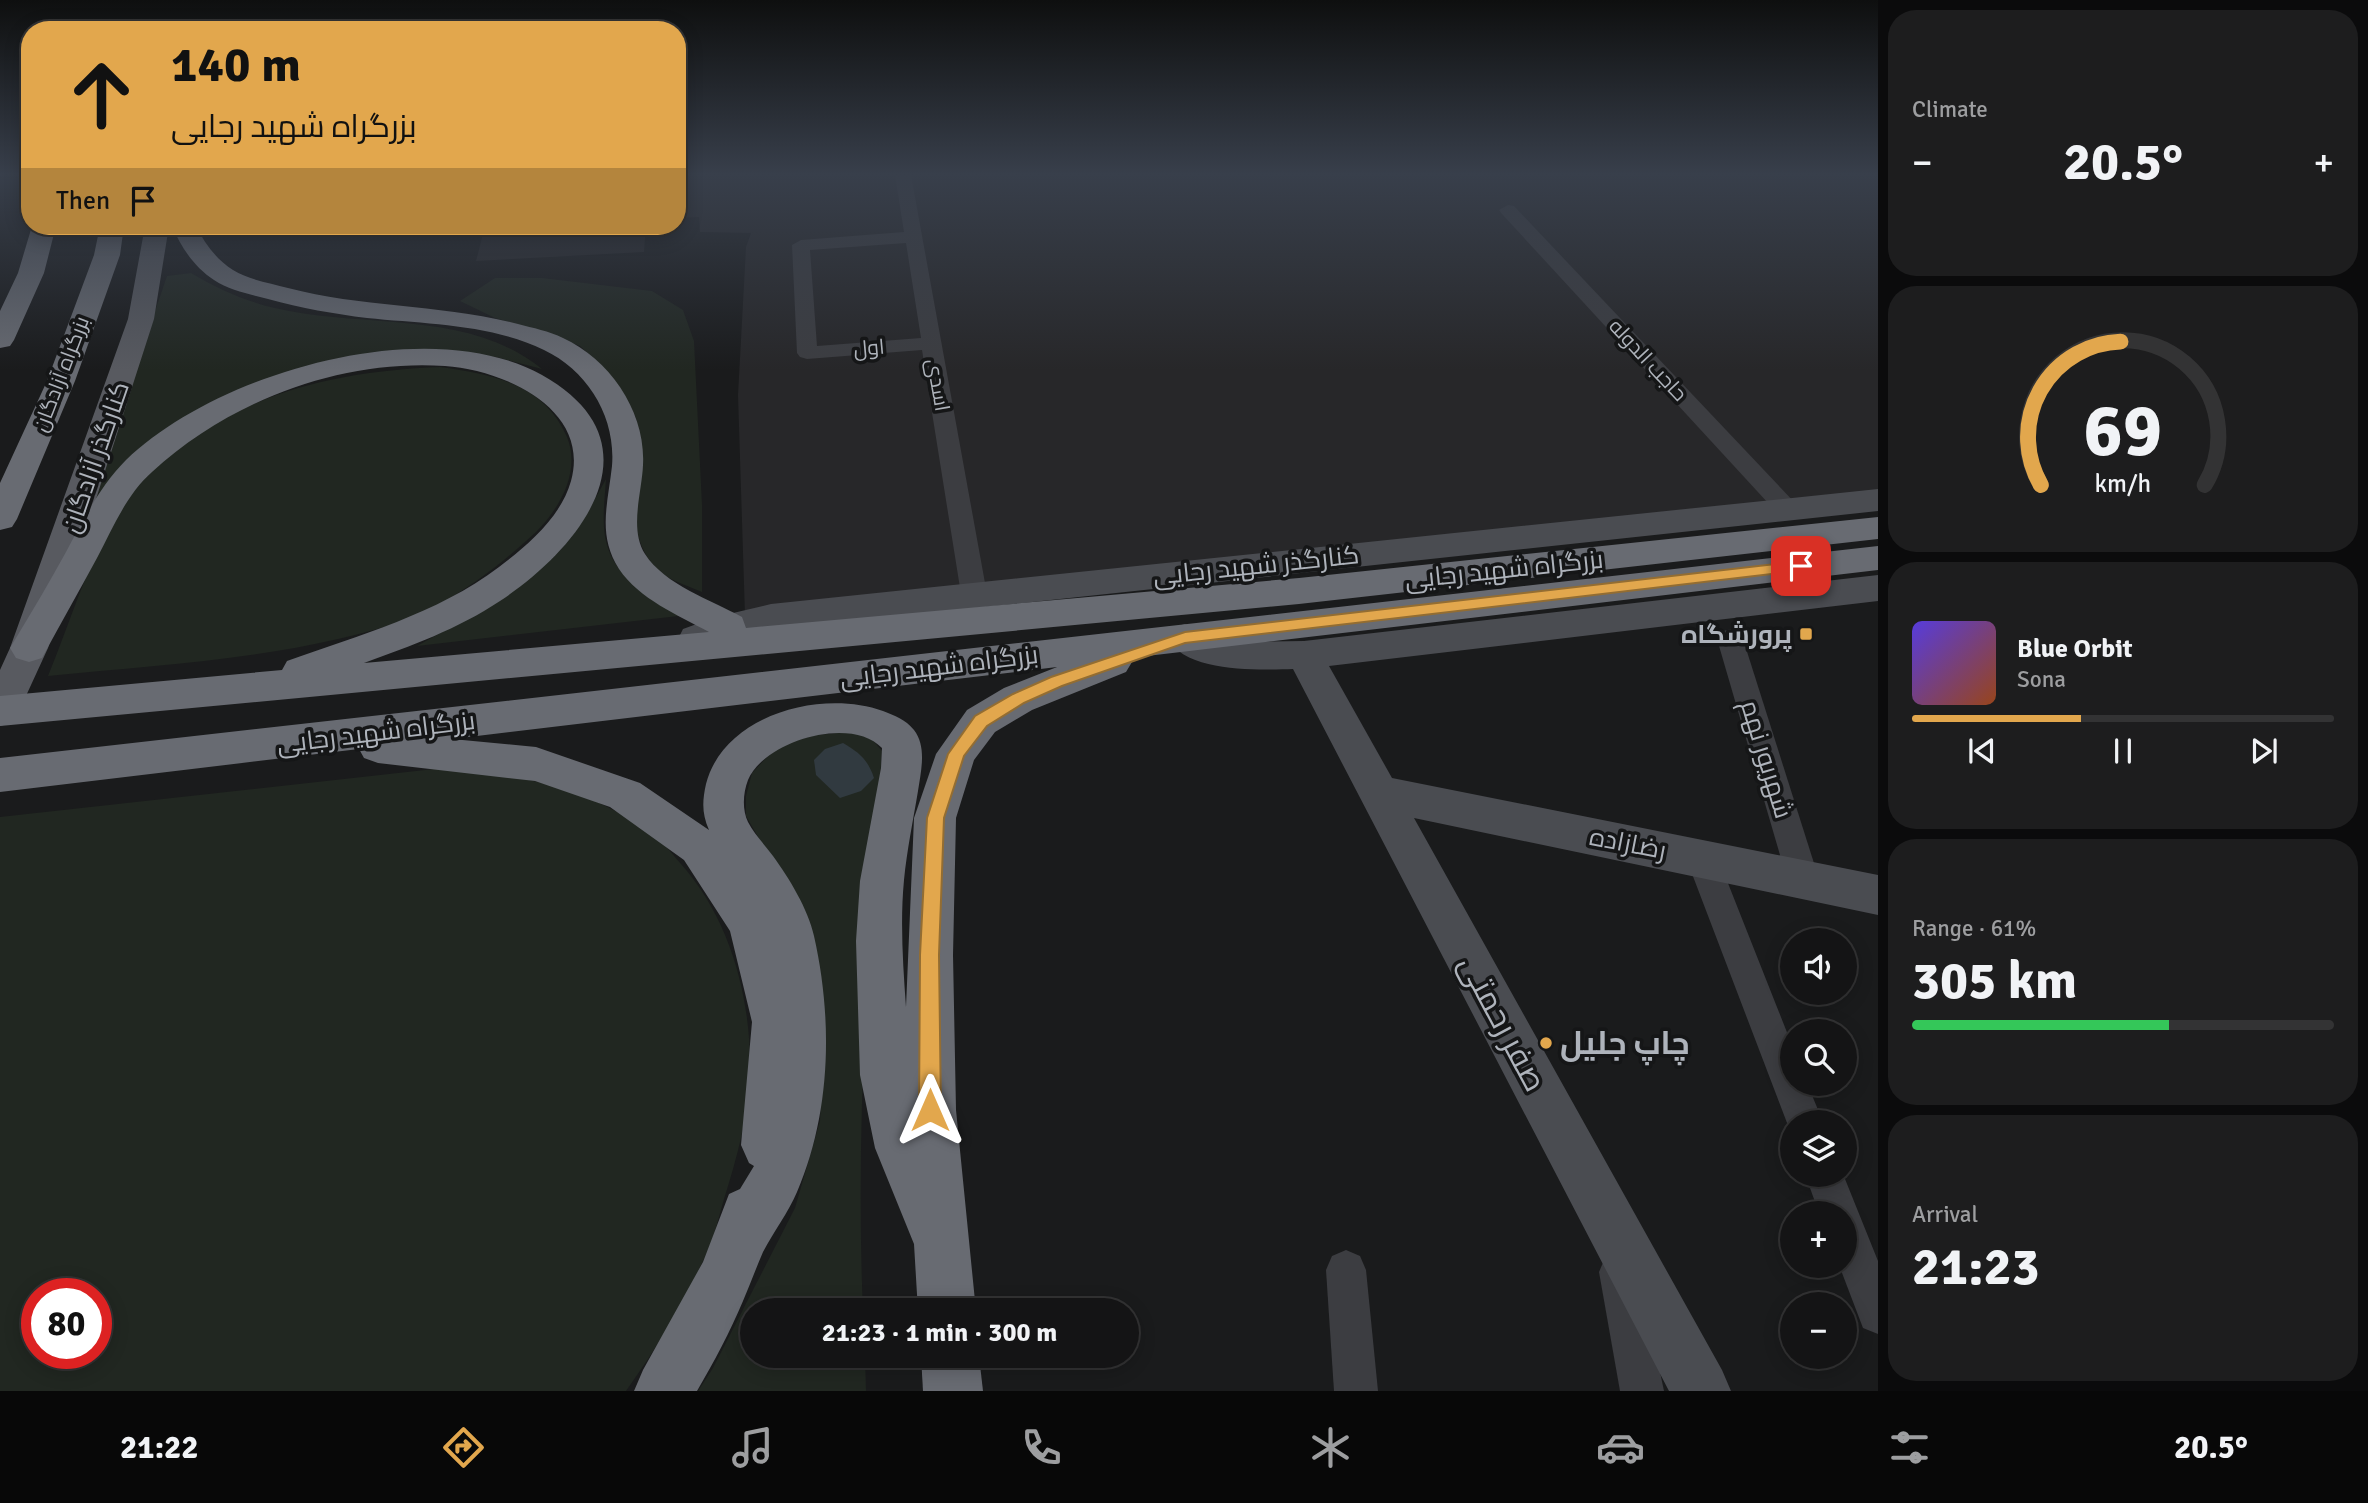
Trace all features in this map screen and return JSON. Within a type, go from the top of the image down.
[{"type":"highway","points":[[0,341],[30,273],[40,240]]},
{"type":"highway","name":"بزرگراه آزادگان","points":[[0,519],[61,381],[107,256],[110,240]]},
{"type":"highway","points":[[191,240],[209,264],[233,280],[285,296],[347,308],[470,321],[506,329],[553,344],[589,367],[611,395],[623,422],[628,453],[621,530],[631,562],[658,586],[729,626]]},
{"type":"highway","points":[[10,688],[99,519],[122,485],[140,465],[171,441],[233,404],[306,375],[352,364],[424,358],[489,364],[523,376],[549,391],[566,406],[580,423],[588,441],[591,463],[585,486],[575,509],[556,537],[520,569],[486,593],[432,623],[245,690]]},
{"type":"highway","name":"بزرگراه شهید رجایی","points":[[10,688],[245,690],[1299,591],[1878,528]]},
{"type":"highway","name":"بزرگراه شهید رجایی","points":[[0,775],[1878,558]]},
{"type":"highway","points":[[946,1298],[930,1110],[930,955],[935,818],[957,754],[981,721],[1018,699],[1057,682],[1185,638]]},
{"type":"highway","points":[[664,1391],[701,1331],[742,1236],[781,1169],[799,1092],[802,1007],[790,932],[764,877],[731,831],[722,803],[726,778],[741,756],[762,738],[792,725],[828,718],[863,720],[889,729],[902,744],[901,768],[882,881],[879,941],[885,1075],[901,1148],[941,1243]]},
{"type":"highway","points":[[309,740],[536,764],[625,795],[699,847],[751,924],[776,1023],[767,1142],[742,1236]]},
{"type":"highway","points":[[951,1368],[953,1391]]},
{"type":"main road","name":"کنارگذر آزادگان","points":[[10,688],[141,319],[155,240]]},
{"type":"street","name":"اول","points":[[873,240],[801,245],[807,354],[931,343]]},
{"type":"street","name":"اسدی","points":[[914,240],[974,594]]},
{"type":"street","name":"حاجب الدوله","points":[[1536,240],[1788,510]]},
{"type":"street","name":"کنارگذر شهید رجایی","points":[[682,647],[729,626],[771,617],[1878,500]]},
{"type":"street","points":[[1185,638],[1209,651],[1236,657],[1304,655],[1878,588]]},
{"type":"street","name":"شهریور نهم","points":[[1730,639],[1804,879]]},
{"type":"street","name":"صفر رحمتی","points":[[1304,655],[1701,1391]]},
{"type":"street","name":"رضازاده","points":[[1378,793],[1804,879],[1874,900]]},
{"type":"street","points":[[1702,858],[1799,1110]]},
{"type":"street","points":[[1608,1218],[1642,1391]]},
{"type":"street","points":[[1857,1259],[1878,1313]]},
{"type":"street","points":[[1346,1270],[1356,1391]]},
{"type":"shaded area","points":[[481,240],[645,240],[644,252],[476,261]]},
{"type":"shaded area","points":[[749,240],[1878,240],[1878,493],[745,616],[738,395]]},
{"type":"shaded area","points":[[191,273],[232,294],[275,308],[308,314],[414,324],[482,337],[513,350],[542,369],[496,357],[460,353],[357,357],[177,426],[71,558],[167,276]]},
{"type":"shaded area","points":[[495,278],[542,278],[652,291],[683,310],[694,341],[702,505],[702,592],[666,576],[652,563],[642,547],[634,510],[638,432],[636,418],[629,403],[606,371],[580,346],[495,318],[460,301]]},
{"type":"shaded area","points":[[440,367],[497,378],[530,393],[557,419],[567,437],[571,450],[570,476],[560,500],[536,532],[501,562],[464,589],[426,611],[351,636],[230,658],[48,676],[106,532],[133,488],[165,460],[226,417],[293,390],[365,374]]},
{"type":"shaded area","points":[[606,479],[604,527],[607,545],[614,561],[635,585],[664,602],[696,614],[417,646],[495,602],[548,562],[575,531]]},
{"type":"shaded area","points":[[850,732],[871,738],[882,751],[862,1101],[863,1298],[749,1298],[795,1208],[820,1121],[824,1040],[791,894],[746,816],[746,796],[752,773],[768,756],[787,743],[816,735]]},
{"type":"shaded area","points":[[843,743],[863,758],[874,778],[861,791],[840,798],[816,775],[814,760],[825,749]]},
{"type":"shaded area","points":[[443,768],[471,770],[555,787],[608,807],[659,840],[698,886],[725,934],[742,987],[747,1015],[750,1070],[745,1119],[738,1152],[710,1244],[671,1322],[626,1391],[0,1391],[0,817]]},
{"type":"shaded area","points":[[740,1315],[740,1368],[865,1368],[866,1391],[698,1391]]},
{"type":"place","name":"پرورشگاه","points":[[1806,634]]},
{"type":"place","name":"چاپ جلیل","points":[[1546,1043]]},
{"type":"route","points":[[930,1110],[930,955],[935,818],[957,754],[981,721],[1018,699],[1057,682],[1185,638],[1801,566]]}]
